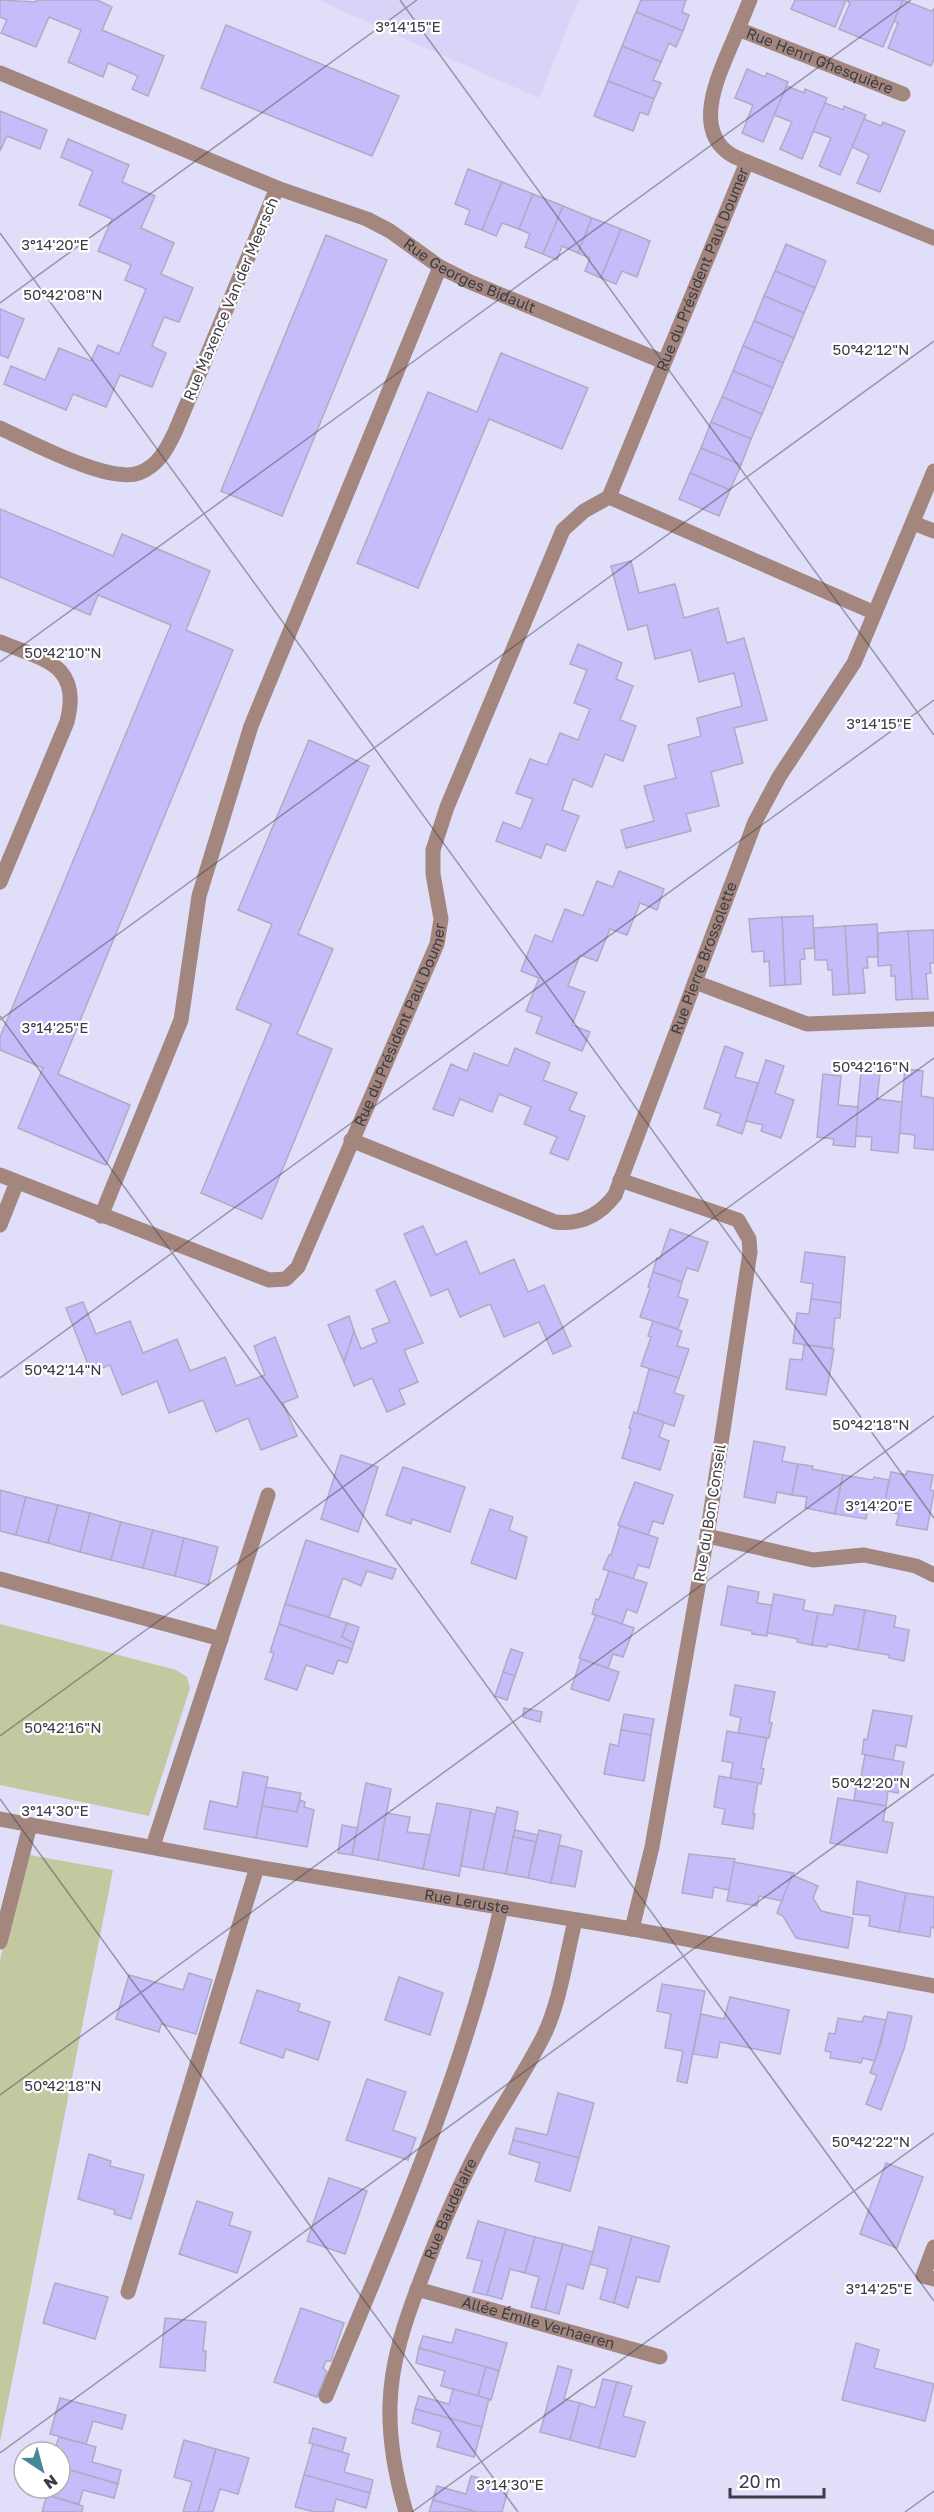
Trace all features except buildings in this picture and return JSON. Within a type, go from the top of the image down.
[{"type":"street","name":"Rue Henri Ghesquière","points":[[747,162],[729,154],[719,143],[712,130],[710,102],[750,0]]},
{"type":"street","name":"Rue Henri Ghesquière","points":[[738,29],[903,94]]},
{"type":"street","name":"Rue Maxence Van der Meersch","points":[[0,73],[277,188],[175,432],[165,453],[153,465],[139,473],[121,476],[101,472],[0,428]]},
{"type":"street","name":"Rue du Président Paul Doumer","points":[[0,1175],[269,1280],[286,1279],[298,1267],[437,944],[441,919],[433,874],[433,850],[447,807],[562,530],[584,511],[609,497],[747,162],[934,238]]},
{"type":"street","name":"Rue Georges Bidault","points":[[277,188],[338,207],[367,219],[390,231],[440,267],[470,282],[664,362]]},
{"type":"street","points":[[101,1216],[181,1020],[199,896],[251,726],[440,267]]},
{"type":"street","name":"Rue Pierre Brossolette","points":[[351,1140],[555,1222],[573,1223],[594,1215],[610,1201],[620,1180],[755,822],[779,777],[854,663],[934,471]]},
{"type":"street","points":[[609,497],[875,613]]},
{"type":"street","points":[[913,523],[934,531]]},
{"type":"street","points":[[0,642],[52,664],[64,675],[70,689],[71,705],[67,722],[0,882]]},
{"type":"street","points":[[695,982],[807,1024],[934,1019]]},
{"type":"street","name":"Rue du Bon Conseil","points":[[620,1180],[738,1220],[749,1239],[750,1252],[706,1536],[652,1847],[632,1929]]},
{"type":"street","points":[[0,1225],[17,1182]]},
{"type":"street","points":[[153,1846],[268,1495]]},
{"type":"street","points":[[706,1536],[813,1560],[864,1555],[916,1566],[934,1575]]},
{"type":"street","points":[[0,1579],[221,1640]]},
{"type":"street","name":"Rue Leruste","points":[[0,1819],[257,1867],[632,1929],[934,1986]]},
{"type":"street","points":[[0,1942],[30,1825]]},
{"type":"street","points":[[128,2292],[257,1867]]},
{"type":"street","points":[[326,2396],[417,2176],[488,1968],[501,1908]]},
{"type":"street","name":"Rue Baudelaire","points":[[406,2512],[392,2449],[390,2405],[395,2359],[417,2289],[436,2239],[467,2172],[544,2034],[552,2015],[574,1921]]},
{"type":"street","points":[[934,2247],[923,2276],[934,2280]]},
{"type":"street","name":"Allée Émile Verhaeren","points":[[417,2289],[660,2357]]},
{"type":"shaded area","points":[[318,0],[579,0],[539,98]]},
{"type":"green space","points":[[0,1624],[176,1670],[187,1677],[190,1688],[149,1816],[0,1785]]},
{"type":"green space","points":[[24,1854],[113,1870],[0,2442],[0,1960]]}]
